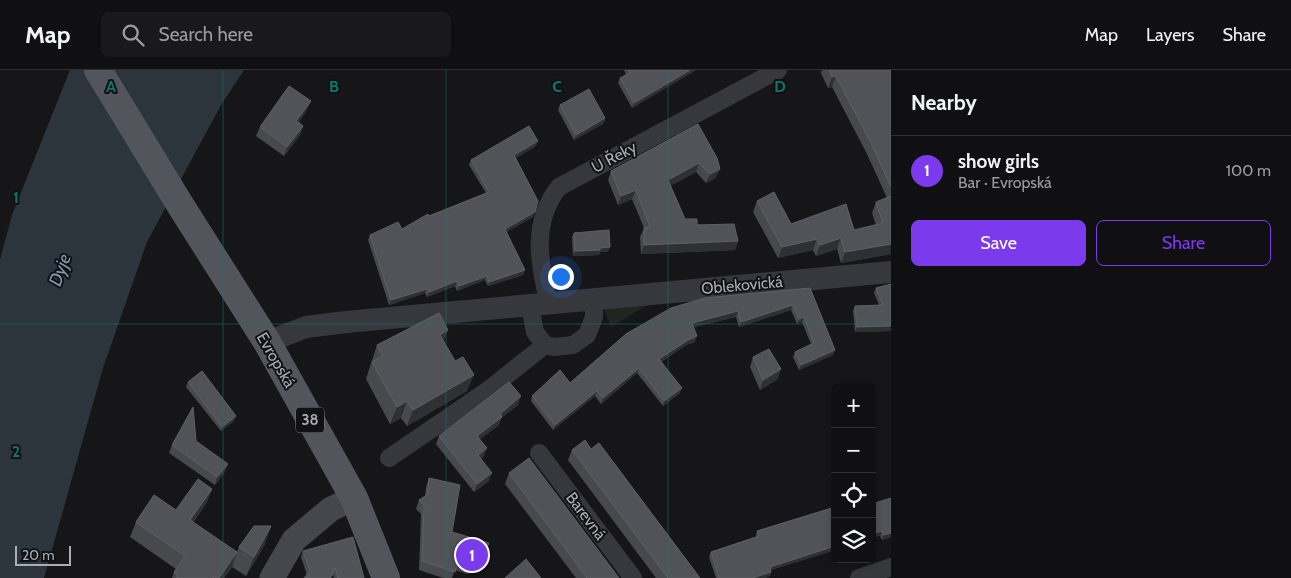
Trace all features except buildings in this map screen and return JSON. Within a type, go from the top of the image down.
[{"type":"main road","name":"Evropská","points":[[98,70],[178,204],[267,342],[354,498],[386,578]]},
{"type":"main road","points":[[272,578],[294,540],[330,508],[354,498]]},
{"type":"street","name":"U Řeky","points":[[539,305],[542,275],[538,246],[549,199],[558,187],[778,70]]},
{"type":"street","name":"Oblekovická","points":[[267,342],[306,326],[891,272]]},
{"type":"street","points":[[539,305],[535,332],[545,345],[554,347],[573,345],[587,335],[594,317],[594,299]]},
{"type":"street","points":[[389,458],[487,391],[545,345]]},
{"type":"street","name":"Barevná","points":[[539,453],[633,578]]},
{"type":"street","points":[[859,578],[891,568]]},
{"type":"shaded area","points":[[656,300],[611,327],[602,303]]},
{"type":"water","name":"Dyje","points":[[70,70],[244,70],[221,105],[147,242],[103,368],[44,578],[0,578],[0,260],[12,215]]},
{"type":"place","name":"show girls","points":[[472,555]]}]
